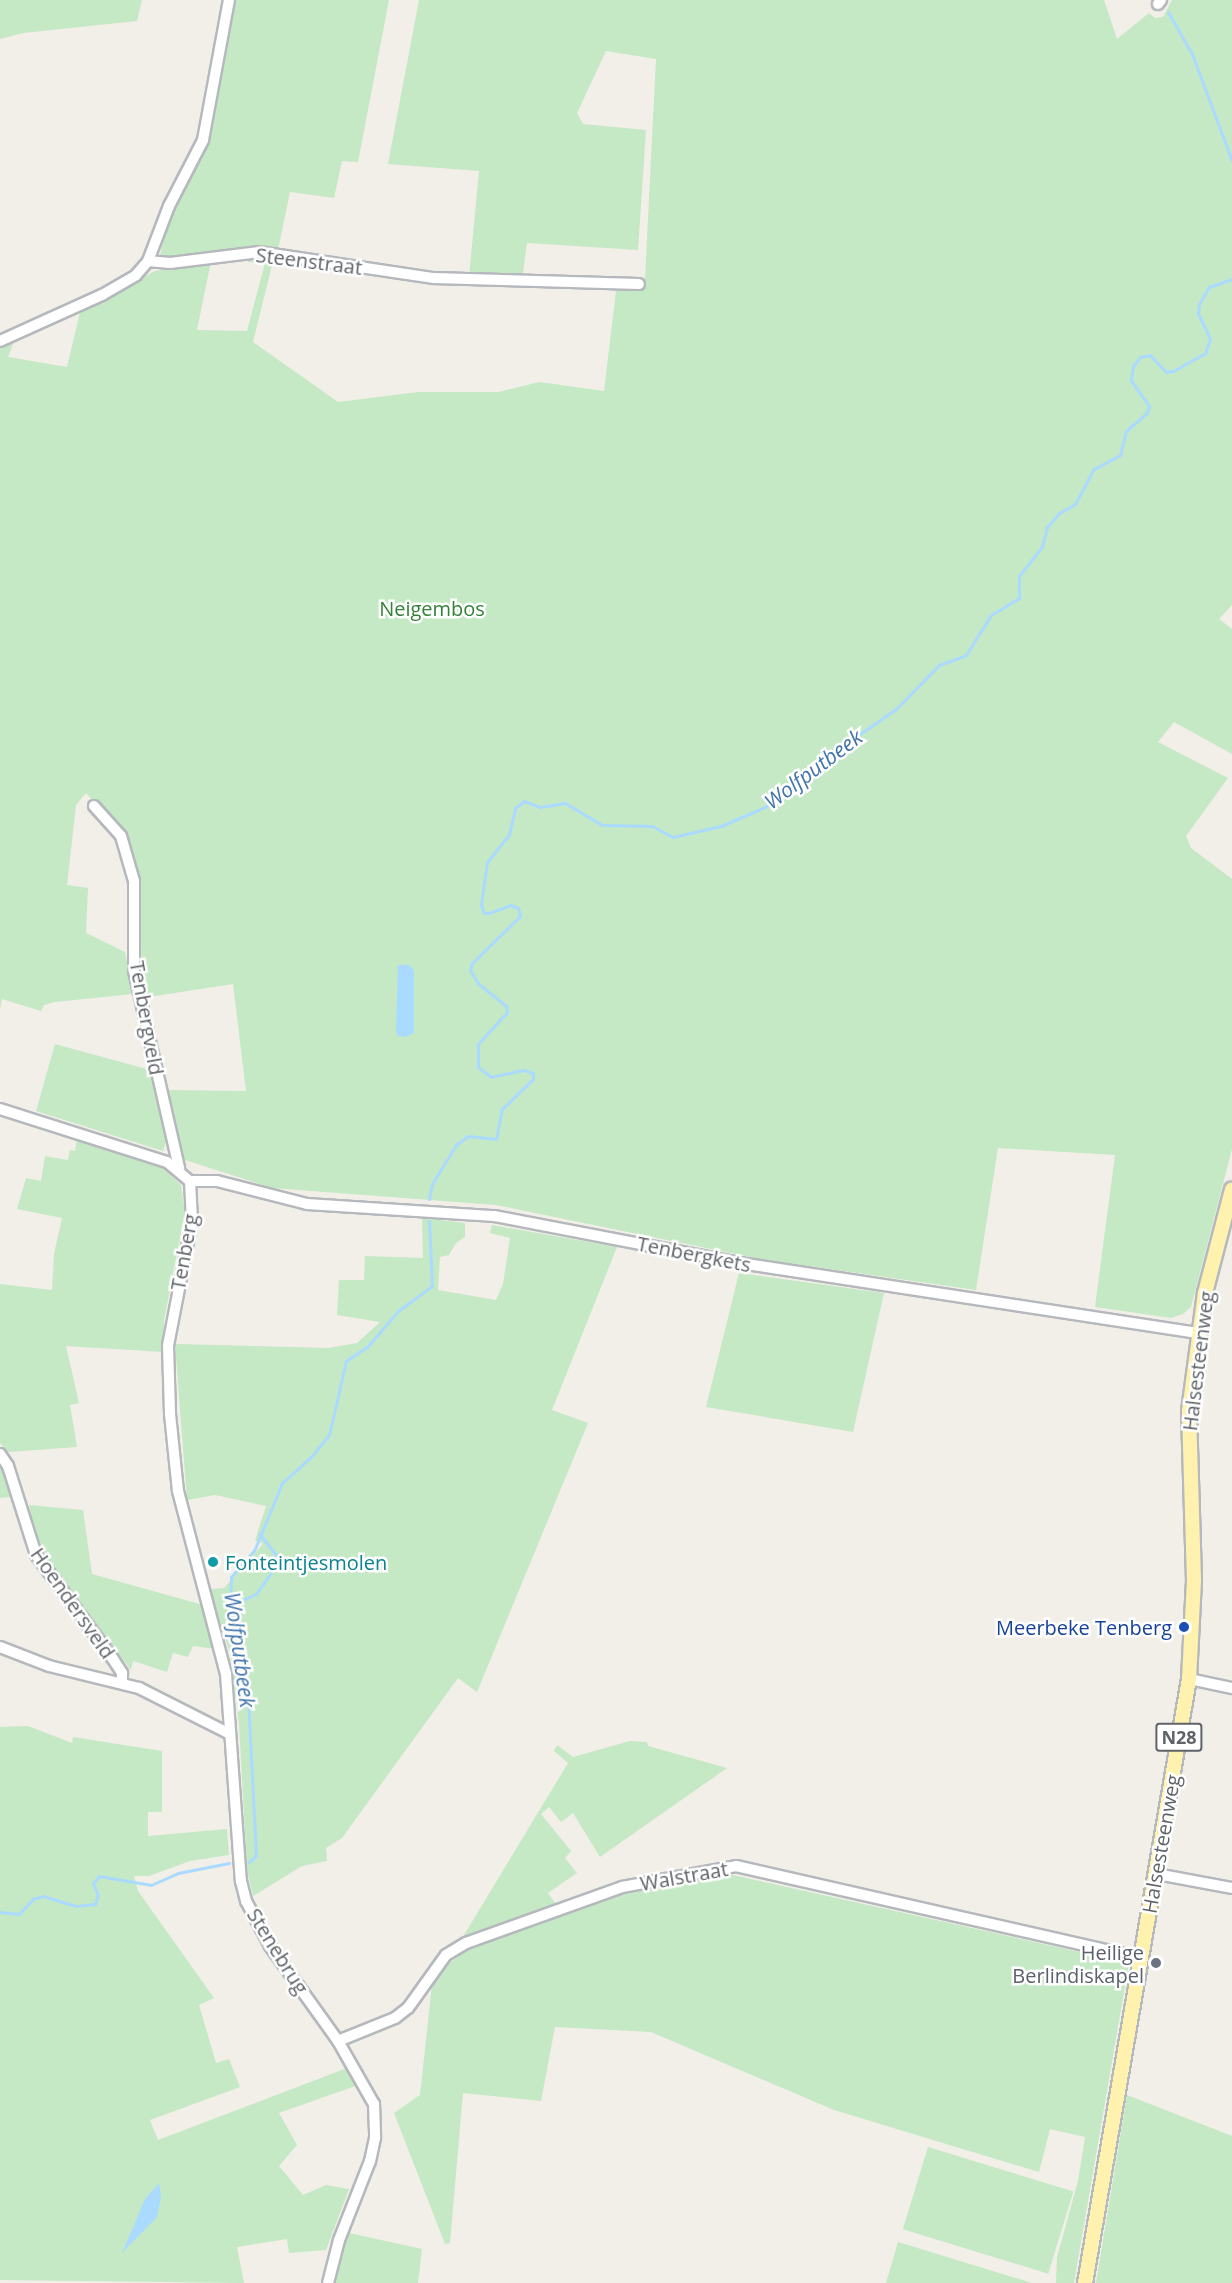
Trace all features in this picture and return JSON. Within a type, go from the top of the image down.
[{"type":"main road","name":"Halsesteenweg","points":[[1085,2283],[1189,1679],[1194,1580],[1189,1411],[1198,1333],[1232,1189]]},
{"type":"street","points":[[0,340],[102,295],[136,275],[148,261],[170,206],[203,140],[229,0]]},
{"type":"street","name":"Steenstraat","points":[[148,261],[170,262],[259,252],[434,278],[639,284]]},
{"type":"street","name":"Tenbergveld","points":[[94,806],[121,836],[134,882],[134,971],[179,1168]]},
{"type":"street","points":[[0,1109],[179,1168],[190,1181]]},
{"type":"street","name":"Tenbergkets","points":[[190,1181],[217,1181],[307,1204],[495,1216],[740,1263],[1198,1333]]},
{"type":"street","name":"Tenberg","points":[[178,1491],[168,1346],[192,1221],[190,1181]]},
{"type":"street","name":"Hoendersveld","points":[[0,1454],[8,1466],[36,1555],[113,1659],[122,1683]]},
{"type":"street","name":"Stenebrug","points":[[178,1491],[226,1674],[228,1733],[238,1850],[246,1901],[270,1946],[338,2041],[368,2088],[376,2121],[370,2161],[339,2240],[328,2283]]},
{"type":"street","points":[[0,1647],[49,1666],[122,1683],[169,1700],[228,1733]]},
{"type":"street","points":[[1189,1679],[1232,1688]]},
{"type":"street","name":"Walstraat","points":[[338,2041],[395,2018],[408,2008],[447,1955],[466,1943],[622,1887],[736,1866],[1140,1958]]},
{"type":"street","points":[[1157,1874],[1232,1888]]},
{"type":"green space","points":[[0,0],[142,0],[137,21],[23,33],[0,39]]},
{"type":"green space","points":[[233,0],[389,0],[358,162],[342,161],[334,198],[290,192],[278,250],[166,258],[160,255],[170,215],[207,141]]},
{"type":"green space","name":"Neigembos","points":[[419,0],[1104,0],[1117,39],[1149,13],[1155,18],[1163,17],[1172,0],[1232,0],[1232,605],[1219,619],[1232,629],[1232,754],[1174,722],[1158,742],[1228,778],[1186,836],[1191,848],[1232,879],[1232,1149],[1191,1307],[1183,1314],[1171,1318],[1095,1307],[1115,1155],[998,1148],[976,1290],[760,1259],[496,1205],[272,1188],[185,1160],[178,1150],[164,1090],[246,1091],[233,984],[142,998],[140,881],[124,834],[86,793],[76,805],[67,885],[88,888],[86,933],[125,952],[133,994],[55,1002],[44,1005],[41,1011],[2,999],[0,1009],[0,345],[15,339],[8,357],[67,367],[80,312],[155,271],[211,261],[197,330],[247,331],[265,263],[248,262],[248,257],[260,256],[314,262],[313,267],[273,261],[253,342],[338,402],[418,392],[499,392],[539,382],[604,391],[616,291],[640,288],[645,278],[656,59],[606,51],[577,113],[583,124],[646,130],[638,250],[527,243],[522,280],[469,277],[479,171],[388,164]]},
{"type":"green space","points":[[55,1044],[150,1070],[166,1141],[163,1151],[36,1111]]},
{"type":"green space","points":[[77,1139],[161,1167],[181,1185],[185,1212],[164,1320],[163,1352],[66,1346],[79,1403],[70,1405],[77,1447],[8,1452],[0,1443],[0,1284],[52,1290],[54,1254],[62,1218],[17,1209],[26,1178],[41,1181],[45,1156],[68,1160],[70,1150],[75,1151]]},
{"type":"green space","points":[[422,1218],[465,1223],[465,1237],[456,1243],[449,1255],[440,1257],[438,1290],[496,1300],[503,1284],[510,1238],[490,1233],[492,1225],[617,1247],[552,1410],[588,1423],[477,1692],[458,1678],[342,1838],[326,1848],[327,1861],[302,1866],[253,1896],[247,1870],[239,1724],[230,1654],[210,1589],[224,1588],[263,1544],[255,1540],[266,1506],[215,1495],[187,1500],[175,1344],[328,1348],[357,1343],[380,1322],[337,1315],[339,1280],[364,1280],[365,1256],[423,1258]]},
{"type":"green space","points":[[739,1273],[884,1293],[853,1432],[706,1407]]},
{"type":"green space","points":[[0,1466],[3,1471],[13,1497],[0,1498]]},
{"type":"green space","points":[[29,1505],[83,1510],[92,1574],[203,1605],[215,1649],[193,1646],[188,1657],[173,1653],[167,1672],[133,1661],[131,1670],[47,1559],[34,1534]]},
{"type":"green space","points":[[28,1726],[72,1743],[73,1737],[162,1751],[162,1812],[148,1812],[148,1836],[227,1829],[229,1855],[190,1861],[149,1876],[134,1876],[138,1891],[214,1998],[199,2005],[216,2063],[229,2059],[240,2087],[150,2120],[158,2140],[347,2068],[358,2085],[279,2113],[297,2145],[279,2166],[303,2195],[326,2185],[349,2189],[326,2250],[289,2253],[287,2239],[237,2247],[244,2283],[0,2280],[0,1727]]},
{"type":"green space","points":[[630,1741],[647,1742],[648,1746],[727,1768],[600,1857],[573,1813],[561,1822],[549,1807],[541,1814],[571,1851],[565,1858],[577,1873],[548,1893],[557,1906],[461,1940],[568,1763],[554,1751],[557,1745],[573,1757]]},
{"type":"green space","points":[[724,1873],[1129,1963],[1074,2283],[1056,2283],[1057,2257],[1078,2181],[1085,2137],[1050,2129],[1039,2172],[834,2110],[651,2032],[555,2027],[541,2101],[463,2093],[450,2243],[445,2244],[394,2113],[420,2095],[432,1984],[439,1972],[467,1949],[569,1912],[628,1893]]},
{"type":"green space","points":[[1127,2095],[1232,2136],[1232,2283],[1096,2283]]},
{"type":"green space","points":[[928,2147],[1073,2191],[1048,2274],[903,2229]]},
{"type":"green space","points":[[349,2233],[422,2249],[418,2283],[333,2283]]},
{"type":"green space","points":[[898,2242],[1032,2283],[886,2283]]},
{"type":"water","points":[[398,965],[410,965],[414,971],[414,1033],[405,1037],[398,1036],[396,1032]]},
{"type":"water","points":[[159,2183],[161,2197],[157,2217],[122,2253],[145,2199]]},
{"type":"waterway","points":[[1168,12],[1192,54],[1232,161]]},
{"type":"waterway","name":"Wolfputbeek","points":[[429,1199],[432,1184],[456,1145],[468,1136],[496,1139],[502,1109],[533,1079],[533,1073],[523,1070],[491,1077],[478,1067],[478,1044],[507,1012],[506,1006],[478,983],[470,970],[472,963],[520,916],[518,908],[511,905],[489,913],[484,913],[481,905],[487,862],[509,835],[515,808],[524,801],[540,807],[565,803],[602,825],[652,826],[673,837],[721,826],[774,803],[815,765],[896,709],[939,665],[966,655],[991,615],[1019,598],[1019,576],[1042,547],[1047,527],[1059,513],[1075,504],[1094,469],[1120,455],[1126,431],[1147,413],[1149,406],[1131,380],[1133,366],[1140,357],[1150,355],[1166,372],[1173,371],[1205,353],[1210,339],[1198,313],[1199,304],[1209,287],[1232,279]]},
{"type":"waterway","name":"Wolfputbeek","points":[[249,1862],[256,1856],[248,1696],[243,1654],[230,1607],[231,1577],[254,1551],[282,1483],[311,1457],[329,1435],[346,1361],[367,1347],[398,1311],[432,1286],[429,1221]]},
{"type":"waterway","points":[[230,1606],[256,1594],[280,1560],[260,1534]]},
{"type":"waterway","name":"Wolfputbeek","points":[[0,1912],[19,1914],[33,1899],[43,1896],[76,1906],[95,1904],[98,1895],[93,1883],[99,1876],[151,1885],[178,1873],[229,1863]]},
{"type":"place","name":"Fonteintjesmolen","points":[[213,1562]]},
{"type":"place","name":"Meerbeke Tenberg","points":[[1184,1627]]},
{"type":"place","name":"Heilige Berlindiskapel","points":[[1156,1963]]}]
